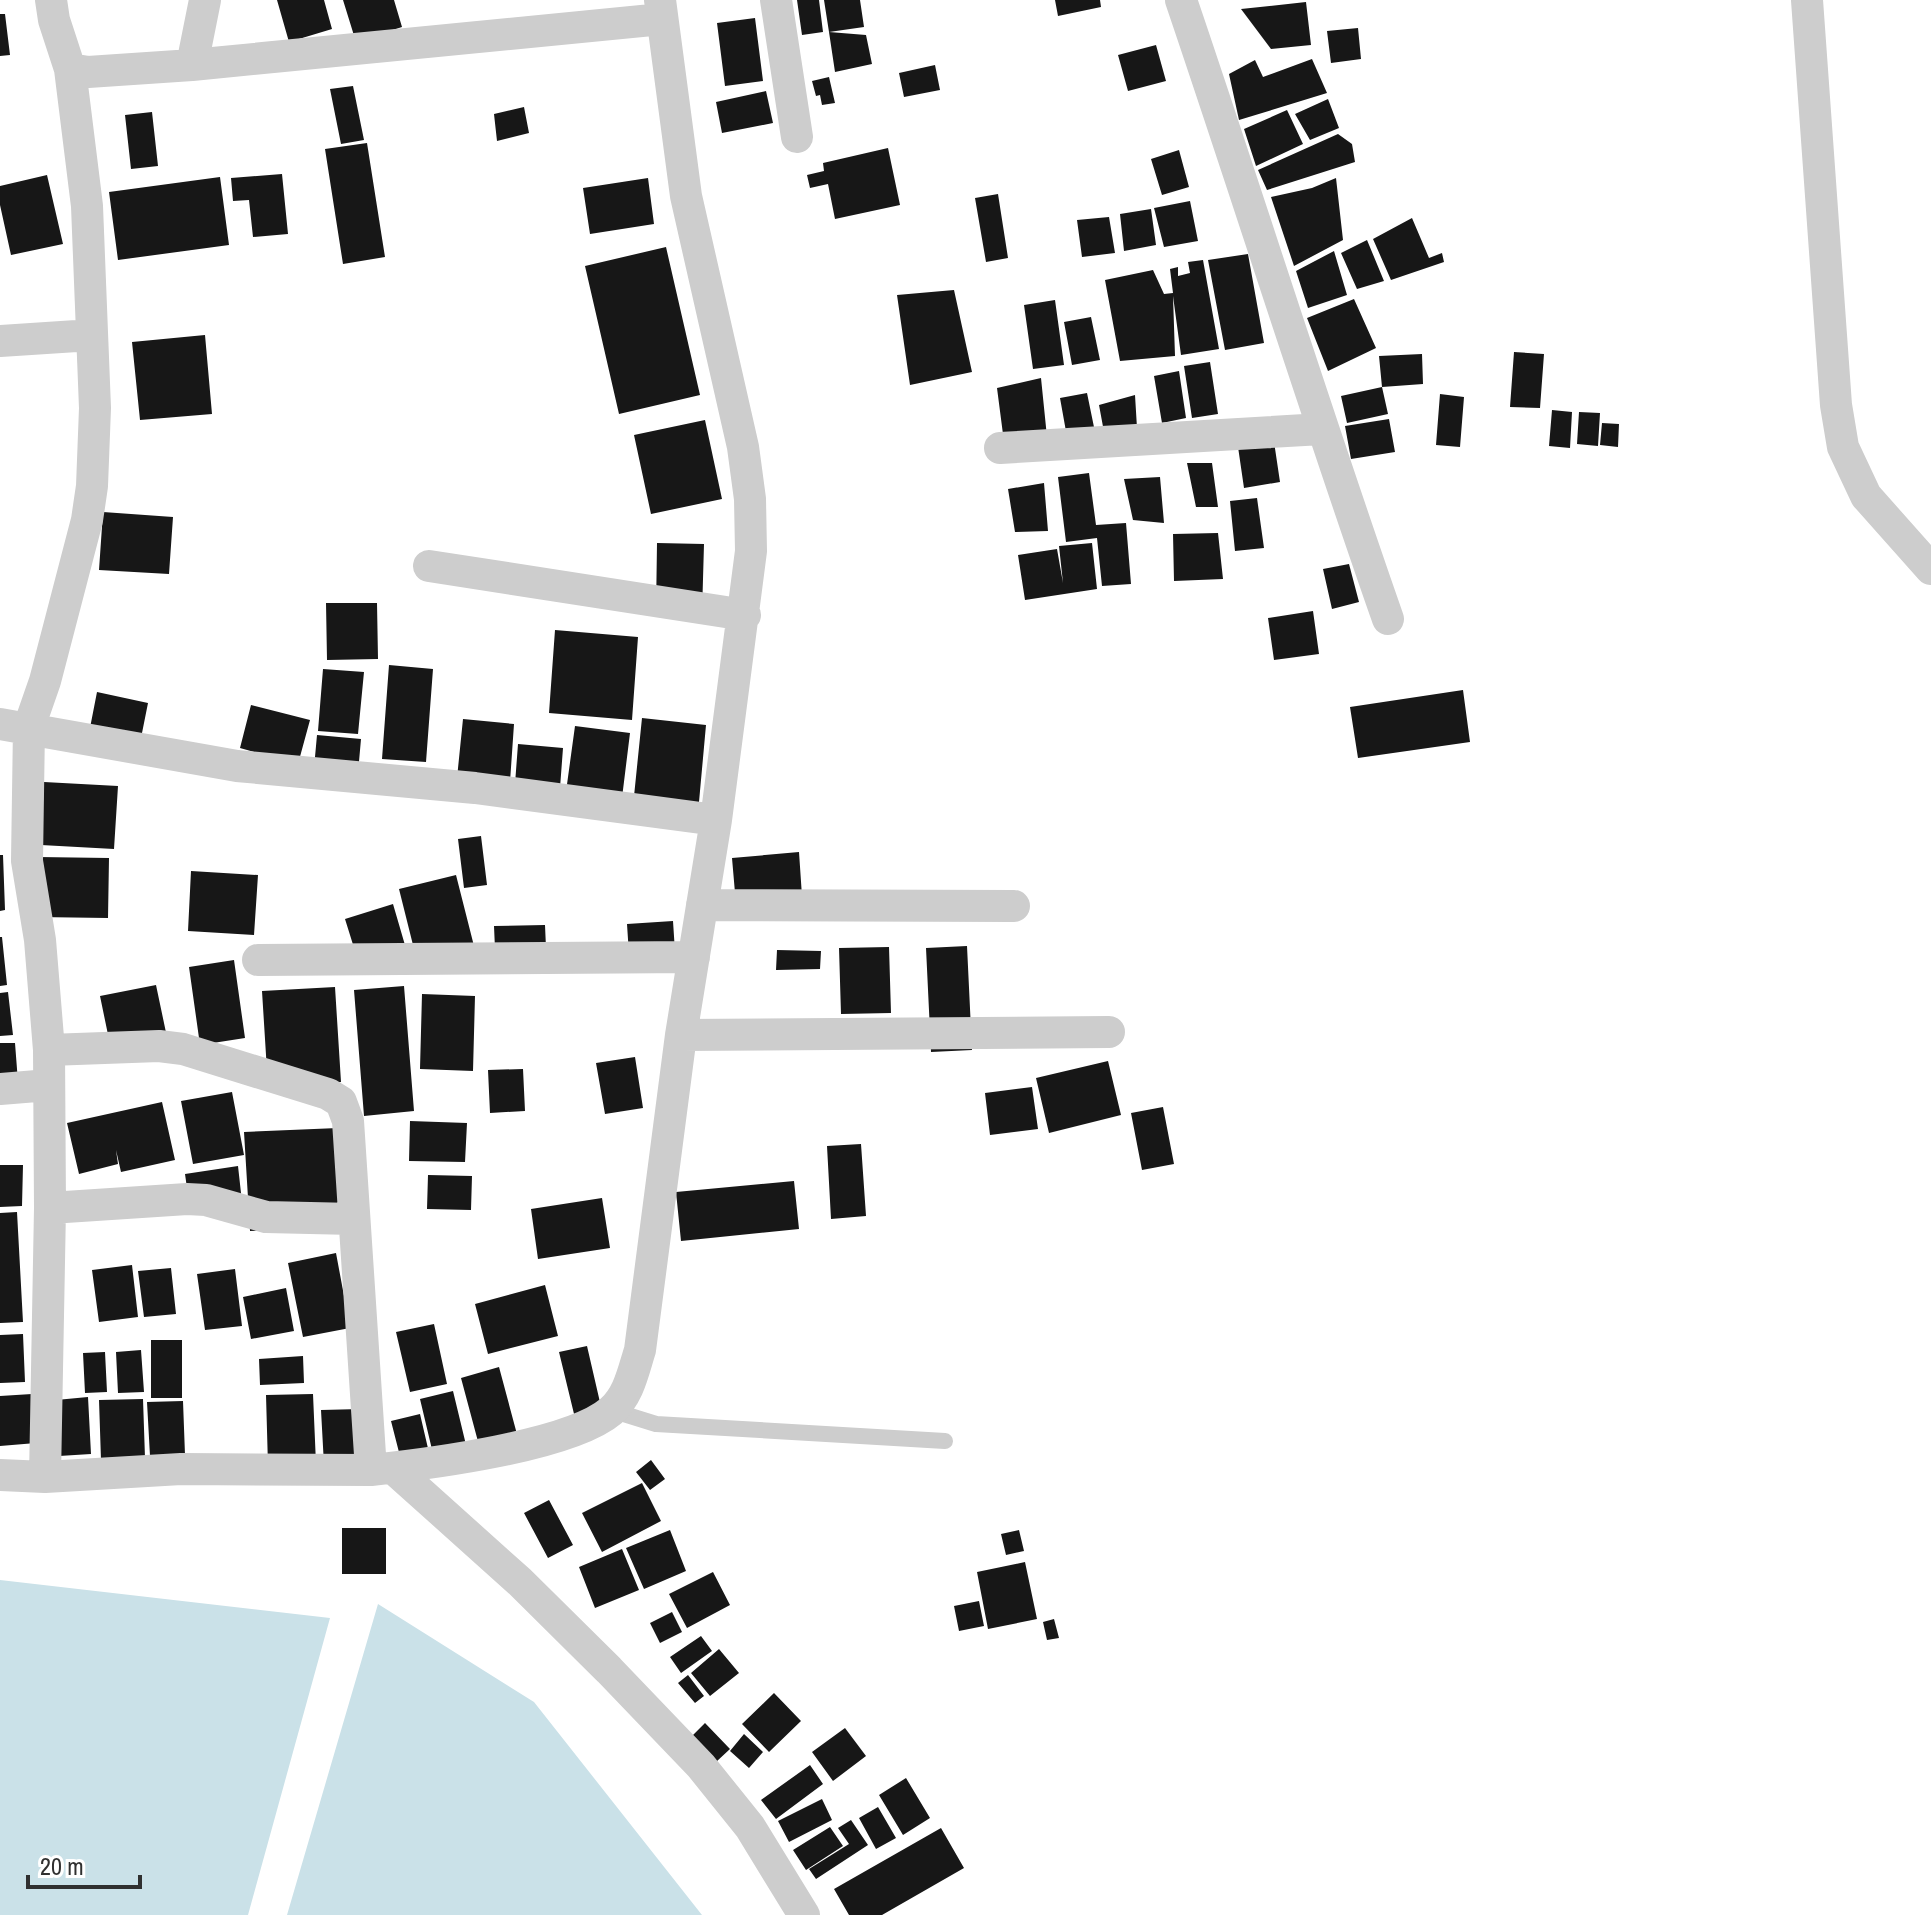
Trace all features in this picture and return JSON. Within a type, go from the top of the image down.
[{"type":"street","points":[[45,1477],[50,1208],[49,1050],[40,940],[27,861],[14,726],[45,681],[87,520],[92,486],[95,408],[87,206],[70,69],[54,20],[51,0]]},
{"type":"street","points":[[192,65],[205,0]]},
{"type":"street","points":[[776,0],[797,137]]},
{"type":"street","points":[[1181,0],[1388,619]]},
{"type":"street","points":[[1807,0],[1836,405],[1843,447],[1866,496],[1931,569]]},
{"type":"street","points":[[0,1475],[45,1477],[181,1469],[382,1469],[480,1454],[581,1430],[611,1410],[628,1389],[640,1350],[681,1035],[745,615],[751,551],[743,447],[686,196],[661,10],[192,65],[88,72],[70,69]]},
{"type":"street","points":[[0,341],[92,335]]},
{"type":"street","points":[[1000,448],[1322,429]]},
{"type":"street","points":[[429,566],[745,615]]},
{"type":"street","points":[[14,726],[237,766],[475,788],[716,820]]},
{"type":"street","points":[[702,905],[1014,906]]},
{"type":"street","points":[[258,960],[694,957]]},
{"type":"street","points":[[681,1035],[1109,1032]]},
{"type":"street","points":[[49,1050],[159,1046],[183,1049],[328,1094],[341,1102],[346,1111],[354,1219],[382,1469],[519,1581],[701,1766],[750,1827],[804,1915]]},
{"type":"street","points":[[0,1089],[49,1085]]},
{"type":"street","points":[[50,1208],[187,1199],[206,1200],[266,1217],[354,1219]]},
{"type":"lane","points":[[611,1410],[656,1424],[945,1441]]},
{"type":"water","points":[[0,1580],[330,1618],[248,1915],[0,1915]]},
{"type":"water","points":[[378,1604],[534,1702],[702,1915],[287,1915]]},
{"type":"building","points":[[277,0],[324,0],[332,29],[289,42]]},
{"type":"building","points":[[343,0],[394,0],[402,27],[356,42]]},
{"type":"building","points":[[797,0],[819,0],[823,32],[802,35]]},
{"type":"building","points":[[824,0],[860,0],[864,27],[829,32]]},
{"type":"building","points":[[1055,0],[1100,0],[1101,7],[1058,16]]},
{"type":"building","points":[[1306,2],[1311,45],[1271,49],[1241,9]]},
{"type":"building","points":[[0,14],[5,14],[10,55],[0,56]]},
{"type":"building","points":[[755,18],[763,81],[725,86],[717,23]]},
{"type":"building","points":[[1358,28],[1361,59],[1331,63],[1327,31]]},
{"type":"building","points":[[829,32],[866,35],[872,64],[835,72]]},
{"type":"building","points":[[1156,45],[1166,81],[1128,91],[1118,55]]},
{"type":"building","points":[[1312,59],[1327,93],[1239,120],[1229,74],[1255,60],[1263,77]]},
{"type":"building","points":[[935,65],[940,90],[904,97],[899,73]]},
{"type":"building","points":[[829,77],[835,103],[822,105],[812,81]]},
{"type":"building","points":[[353,86],[364,140],[341,144],[330,89]]},
{"type":"building","points":[[766,91],[773,123],[722,133],[716,102]]},
{"type":"building","points":[[1328,99],[1339,128],[1310,140],[1295,114]]},
{"type":"building","points":[[524,107],[529,133],[497,141],[494,114]]},
{"type":"building","points":[[1287,110],[1303,144],[1256,166],[1244,129]]},
{"type":"building","points":[[152,112],[158,166],[131,169],[125,115]]},
{"type":"building","points":[[1338,134],[1352,144],[1355,162],[1267,190],[1258,170]]},
{"type":"building","points":[[367,143],[385,257],[343,264],[325,149]]},
{"type":"building","points":[[888,148],[900,205],[835,219],[828,184],[810,188],[807,175],[824,171],[823,163]]},
{"type":"building","points":[[1179,150],[1189,187],[1162,195],[1151,159]]},
{"type":"building","points":[[282,174],[288,234],[253,237],[249,200],[233,201],[231,178]]},
{"type":"building","points":[[47,175],[63,244],[11,255],[0,205],[0,186]]},
{"type":"building","points":[[220,177],[229,245],[118,260],[109,192]]},
{"type":"building","points":[[648,178],[654,224],[590,234],[583,188]]},
{"type":"building","points":[[1336,178],[1343,240],[1294,266],[1271,197],[1312,188]]},
{"type":"building","points":[[998,194],[1008,258],[986,262],[975,198]]},
{"type":"building","points":[[1190,201],[1198,241],[1164,247],[1154,208]]},
{"type":"building","points":[[1151,209],[1156,245],[1124,251],[1120,214]]},
{"type":"building","points":[[1109,217],[1115,253],[1082,257],[1077,220]]},
{"type":"building","points":[[1412,218],[1429,258],[1442,253],[1444,262],[1391,280],[1373,239]]},
{"type":"building","points":[[1367,240],[1384,281],[1357,289],[1341,253]]},
{"type":"building","points":[[666,247],[700,395],[619,414],[585,266]]},
{"type":"building","points":[[1334,251],[1347,295],[1308,308],[1296,271]]},
{"type":"building","points":[[1248,254],[1264,343],[1225,350],[1208,260]]},
{"type":"building","points":[[1203,260],[1219,349],[1181,355],[1173,296],[1175,356],[1120,361],[1105,280],[1153,270],[1164,294],[1173,293],[1170,269],[1178,267],[1178,276],[1190,273],[1188,262]]},
{"type":"building","points":[[954,290],[972,372],[910,385],[897,295]]},
{"type":"building","points":[[1354,299],[1376,348],[1328,371],[1307,318]]},
{"type":"building","points":[[1055,300],[1064,365],[1033,369],[1024,305]]},
{"type":"building","points":[[1091,317],[1100,360],[1072,365],[1064,322]]},
{"type":"building","points":[[205,335],[212,414],[140,420],[132,342]]},
{"type":"building","points":[[1514,352],[1544,354],[1540,408],[1510,407]]},
{"type":"building","points":[[1422,354],[1423,384],[1382,387],[1379,356]]},
{"type":"building","points":[[1210,362],[1218,414],[1192,418],[1184,366]]},
{"type":"building","points":[[1179,371],[1186,418],[1162,423],[1154,376]]},
{"type":"building","points":[[1041,378],[1047,437],[1004,442],[997,388]]},
{"type":"building","points":[[1382,387],[1388,414],[1347,423],[1341,396]]},
{"type":"building","points":[[1087,393],[1095,432],[1067,437],[1060,398]]},
{"type":"building","points":[[1440,394],[1464,397],[1460,447],[1436,445]]},
{"type":"building","points":[[1135,395],[1137,428],[1104,432],[1099,405]]},
{"type":"building","points":[[1552,410],[1572,412],[1570,448],[1549,446]]},
{"type":"building","points":[[1579,412],[1600,413],[1598,446],[1577,444]]},
{"type":"building","points":[[1389,419],[1395,452],[1351,459],[1345,426]]},
{"type":"building","points":[[705,420],[722,499],[651,514],[634,435]]},
{"type":"building","points":[[1602,423],[1619,424],[1618,447],[1600,445]]},
{"type":"building","points":[[1273,435],[1280,482],[1244,488],[1237,440]]},
{"type":"building","points":[[1187,463],[1212,463],[1218,507],[1196,507]]},
{"type":"building","points":[[1089,473],[1096,525],[1126,523],[1131,584],[1102,586],[1097,538],[1066,542],[1058,477]]},
{"type":"building","points":[[1160,477],[1164,523],[1133,520],[1124,479]]},
{"type":"building","points":[[1044,483],[1048,531],[1015,532],[1008,489]]},
{"type":"building","points":[[1257,498],[1264,548],[1235,551],[1230,501]]},
{"type":"building","points":[[103,512],[173,517],[169,574],[99,570]]},
{"type":"building","points":[[1218,533],[1223,579],[1174,581],[1173,534]]},
{"type":"building","points":[[657,543],[704,544],[702,614],[656,612]]},
{"type":"building","points":[[1092,543],[1097,589],[1025,600],[1018,555],[1057,549],[1063,583],[1059,546]]},
{"type":"building","points":[[1349,564],[1359,602],[1332,609],[1323,569]]},
{"type":"building","points":[[326,603],[377,603],[378,659],[327,660]]},
{"type":"building","points":[[1313,611],[1319,654],[1274,660],[1268,618]]},
{"type":"building","points":[[555,630],[638,637],[632,720],[549,713]]},
{"type":"building","points":[[389,665],[433,669],[426,762],[382,759]]},
{"type":"building","points":[[323,669],[364,672],[358,734],[318,731]]},
{"type":"building","points":[[1463,690],[1470,742],[1358,758],[1350,707]]},
{"type":"building","points":[[97,692],[148,703],[140,743],[89,733]]},
{"type":"building","points":[[251,705],[310,720],[298,764],[240,748]]},
{"type":"building","points":[[642,718],[706,725],[698,813],[633,806]]},
{"type":"building","points":[[463,719],[514,724],[510,782],[457,778]]},
{"type":"building","points":[[575,726],[630,733],[621,806],[565,799]]},
{"type":"building","points":[[317,735],[361,739],[358,773],[314,768]]},
{"type":"building","points":[[518,744],[563,748],[560,788],[515,784]]},
{"type":"building","points":[[44,782],[118,786],[114,849],[41,845]]},
{"type":"building","points":[[481,836],[487,885],[464,888],[458,839]]},
{"type":"building","points":[[799,852],[803,911],[737,916],[732,858]]},
{"type":"building","points":[[0,855],[3,855],[5,910],[0,911]]},
{"type":"building","points":[[38,857],[109,858],[108,918],[37,917]]},
{"type":"building","points":[[191,871],[258,875],[254,935],[188,931]]},
{"type":"building","points":[[456,875],[474,946],[417,961],[399,889]]},
{"type":"building","points":[[393,904],[407,952],[360,967],[345,919]]},
{"type":"building","points":[[673,921],[676,967],[630,970],[627,924]]},
{"type":"building","points":[[545,925],[547,971],[496,972],[494,926]]},
{"type":"building","points":[[0,937],[7,985],[0,986]]},
{"type":"building","points":[[967,946],[972,1050],[931,1052],[926,948]]},
{"type":"building","points":[[889,947],[891,1013],[841,1014],[839,948]]},
{"type":"building","points":[[777,950],[821,951],[820,969],[776,970]]},
{"type":"building","points":[[234,960],[245,1038],[200,1045],[189,967]]},
{"type":"building","points":[[156,985],[168,1042],[112,1054],[100,996]]},
{"type":"building","points":[[404,986],[414,1111],[364,1116],[354,990]]},
{"type":"building","points":[[335,987],[341,1082],[268,1087],[262,991]]},
{"type":"building","points":[[8,992],[13,1035],[0,1036],[0,993]]},
{"type":"building","points":[[422,994],[475,996],[473,1071],[420,1069]]},
{"type":"building","points":[[0,1043],[15,1043],[19,1095],[0,1096]]},
{"type":"building","points":[[635,1057],[643,1108],[605,1114],[596,1063]]},
{"type":"building","points":[[1108,1061],[1121,1115],[1049,1133],[1036,1078]]},
{"type":"building","points":[[523,1069],[525,1111],[490,1113],[488,1070]]},
{"type":"building","points":[[1032,1087],[1038,1129],[990,1135],[985,1093]]},
{"type":"building","points":[[232,1092],[244,1155],[193,1164],[181,1101]]},
{"type":"building","points":[[162,1102],[175,1160],[121,1172],[116,1150],[118,1164],[79,1174],[67,1123]]},
{"type":"building","points":[[1163,1107],[1174,1164],[1142,1170],[1131,1113]]},
{"type":"building","points":[[410,1121],[467,1123],[465,1162],[409,1161]]},
{"type":"building","points":[[338,1128],[343,1226],[250,1231],[244,1132]]},
{"type":"building","points":[[861,1144],[866,1216],[831,1219],[827,1146]]},
{"type":"building","points":[[0,1165],[23,1165],[22,1206],[0,1207]]},
{"type":"building","points":[[238,1166],[242,1202],[190,1209],[185,1174]]},
{"type":"building","points":[[428,1175],[472,1176],[471,1210],[427,1209]]},
{"type":"building","points":[[794,1181],[799,1229],[681,1241],[676,1192]]},
{"type":"building","points":[[602,1198],[610,1248],[538,1259],[531,1209]]},
{"type":"building","points":[[17,1212],[23,1322],[0,1323],[0,1213]]},
{"type":"building","points":[[336,1253],[350,1328],[303,1337],[288,1263]]},
{"type":"building","points":[[132,1265],[138,1317],[99,1322],[92,1270]]},
{"type":"building","points":[[171,1268],[176,1314],[144,1317],[138,1271]]},
{"type":"building","points":[[235,1269],[242,1326],[205,1330],[197,1274]]},
{"type":"building","points":[[545,1285],[558,1336],[488,1354],[475,1304]]},
{"type":"building","points":[[286,1288],[294,1331],[251,1339],[243,1297]]},
{"type":"building","points":[[434,1324],[447,1384],[410,1392],[396,1332]]},
{"type":"building","points":[[23,1334],[25,1382],[0,1383],[0,1335]]},
{"type":"building","points":[[151,1340],[182,1340],[182,1398],[151,1398]]},
{"type":"building","points":[[587,1346],[602,1411],[575,1418],[559,1352]]},
{"type":"building","points":[[141,1350],[144,1392],[118,1393],[116,1352]]},
{"type":"building","points":[[105,1352],[107,1392],[85,1393],[83,1353]]},
{"type":"building","points":[[303,1356],[304,1383],[260,1385],[259,1359]]},
{"type":"building","points":[[499,1367],[518,1438],[480,1449],[461,1378]]},
{"type":"building","points":[[453,1391],[467,1449],[434,1458],[420,1399]]},
{"type":"building","points":[[32,1394],[36,1443],[0,1446],[0,1396]]},
{"type":"building","points":[[313,1394],[316,1464],[268,1466],[266,1395]]},
{"type":"building","points":[[88,1397],[91,1454],[59,1456],[56,1400]]},
{"type":"building","points":[[143,1399],[145,1458],[101,1460],[99,1400]]},
{"type":"building","points":[[183,1401],[185,1455],[150,1456],[147,1402]]},
{"type":"building","points":[[361,1409],[363,1463],[324,1465],[321,1410]]},
{"type":"building","points":[[420,1414],[430,1457],[402,1464],[391,1421]]},
{"type":"building","points":[[651,1460],[665,1479],[650,1490],[636,1472]]},
{"type":"building","points":[[642,1483],[661,1521],[602,1552],[582,1513]]},
{"type":"building","points":[[549,1500],[573,1545],[548,1558],[524,1513]]},
{"type":"building","points":[[342,1528],[386,1528],[386,1574],[342,1574]]},
{"type":"building","points":[[670,1530],[686,1571],[644,1589],[626,1548]]},
{"type":"building","points":[[1019,1530],[1024,1551],[1006,1555],[1001,1534]]},
{"type":"building","points":[[622,1549],[639,1590],[595,1608],[579,1567]]},
{"type":"building","points":[[1025,1562],[1037,1619],[988,1629],[977,1572]]},
{"type":"building","points":[[713,1572],[730,1605],[687,1628],[669,1594]]},
{"type":"building","points":[[979,1601],[984,1626],[959,1631],[954,1606]]},
{"type":"building","points":[[672,1612],[682,1632],[660,1643],[650,1623]]},
{"type":"building","points":[[1054,1619],[1059,1638],[1047,1640],[1043,1622]]},
{"type":"building","points":[[701,1636],[712,1651],[681,1673],[670,1657]]},
{"type":"building","points":[[719,1649],[739,1673],[710,1696],[691,1673]]},
{"type":"building","points":[[688,1675],[704,1696],[695,1703],[678,1683]]},
{"type":"building","points":[[774,1693],[801,1721],[769,1752],[742,1724]]},
{"type":"building","points":[[705,1723],[730,1749],[716,1762],[692,1736]]},
{"type":"building","points":[[845,1728],[866,1756],[833,1781],[812,1752]]},
{"type":"building","points":[[744,1734],[763,1752],[749,1768],[730,1751]]},
{"type":"building","points":[[810,1765],[823,1784],[776,1819],[761,1800]]},
{"type":"building","points":[[906,1778],[930,1818],[903,1835],[879,1795]]},
{"type":"building","points":[[822,1799],[832,1820],[789,1842],[778,1821]]},
{"type":"building","points":[[878,1807],[896,1838],[876,1849],[859,1818]]},
{"type":"building","points":[[851,1820],[868,1845],[816,1879],[809,1869],[849,1844],[838,1828]]},
{"type":"building","points":[[830,1827],[843,1846],[806,1870],[793,1850]]},
{"type":"building","points":[[941,1828],[964,1868],[882,1915],[849,1915],[834,1889]]}]
